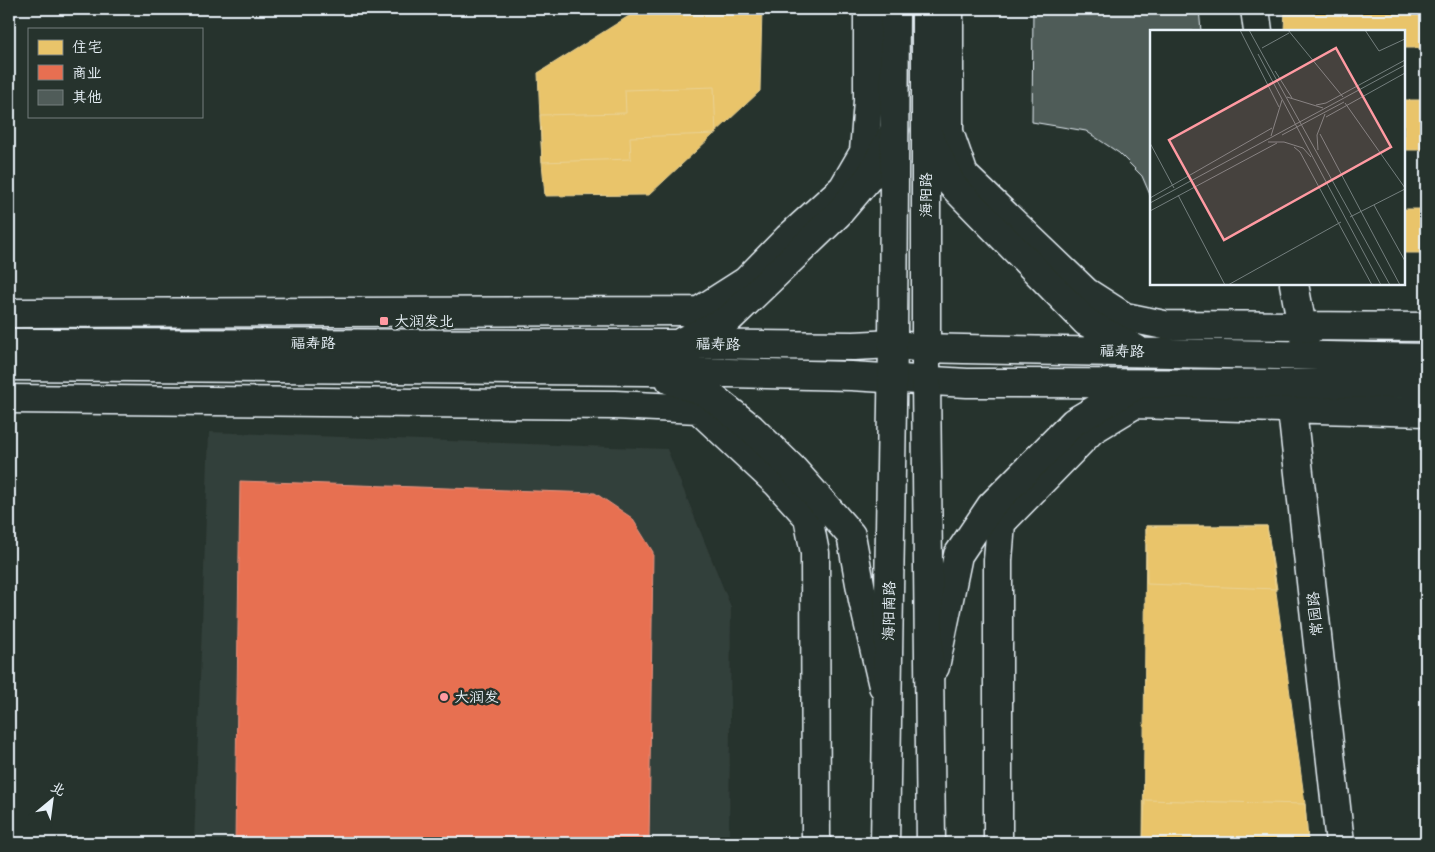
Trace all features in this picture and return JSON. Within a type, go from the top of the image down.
[{"type":"main road","points":[[9,313],[699,311],[746,281],[788,238],[843,188],[864,152],[868,101],[868,9]]},
{"type":"main road","points":[[893,379],[895,9]]},
{"type":"main road","name":"海阳路","points":[[926,9],[926,380]]},
{"type":"main road","points":[[948,9],[950,132],[964,175],[1086,292],[1125,317],[1164,325],[1426,327]]},
{"type":"main road","points":[[1255,9],[1258,30]]},
{"type":"main road","points":[[926,130],[952,185],[1086,322],[1139,351]]},
{"type":"main road","points":[[676,344],[729,319],[838,214],[871,175],[894,131]]},
{"type":"main road","points":[[1294,285],[1307,357]]},
{"type":"main road","name":"福寿路","points":[[9,343],[854,346],[893,344],[926,348],[1426,358]]},
{"type":"main road","name":"福寿路","points":[[9,366],[647,372],[852,376],[967,383],[1138,384],[1291,397],[1426,384]]},
{"type":"main road","points":[[647,372],[708,393],[751,428],[793,469],[851,535],[863,600],[887,706]]},
{"type":"main road","name":"海阳南路","points":[[885,843],[893,379]]},
{"type":"main road","points":[[926,380],[931,843]]},
{"type":"main road","points":[[929,696],[958,555],[991,506],[1074,422],[1138,384]]},
{"type":"main road","points":[[998,843],[998,560],[1002,523],[1092,430],[1135,404],[1291,397],[1426,412]]},
{"type":"main road","name":"常园路","points":[[1291,397],[1340,843]]},
{"type":"main road","points":[[9,399],[615,405],[698,409],[778,484],[808,516],[815,553],[816,843]]},
{"type":"shaded area","name":"大润发","points":[[209,432],[667,449],[731,607],[729,843],[194,843]]},
{"type":"building: 住宅","points":[[640,9],[762,9],[760,91],[649,195],[545,196],[538,73]]},
{"type":"building: 住宅","points":[[1285,9],[1426,9],[1426,48],[1405,48],[1405,30],[1284,30]]},
{"type":"building: 住宅","points":[[714,87],[716,134],[630,137],[631,159],[542,162],[540,115],[626,113],[625,90]]},
{"type":"building: 住宅","points":[[1405,100],[1426,100],[1426,150],[1405,150]]},
{"type":"building: 住宅","points":[[1405,209],[1426,209],[1426,253],[1405,253]]},
{"type":"building: 住宅","points":[[1146,526],[1267,526],[1305,804],[1308,843],[1143,843]]},
{"type":"building: 住宅","points":[[1146,526],[1267,526],[1277,589],[1147,584]]},
{"type":"building: 住宅","points":[[1145,800],[1305,804],[1308,843],[1143,843]]},
{"type":"building: 商业","name":"大润发","points":[[240,481],[595,493],[632,518],[653,552],[649,843],[235,843]]},
{"type":"building: 其他","points":[[1033,9],[1199,9],[1201,30],[1150,30],[1150,195],[1142,176],[1119,153],[1086,131],[1032,122]]},
{"type":"place","name":"大润发北","points":[[384,321]]},
{"type":"place","name":"大润发","points":[[444,697]]}]
